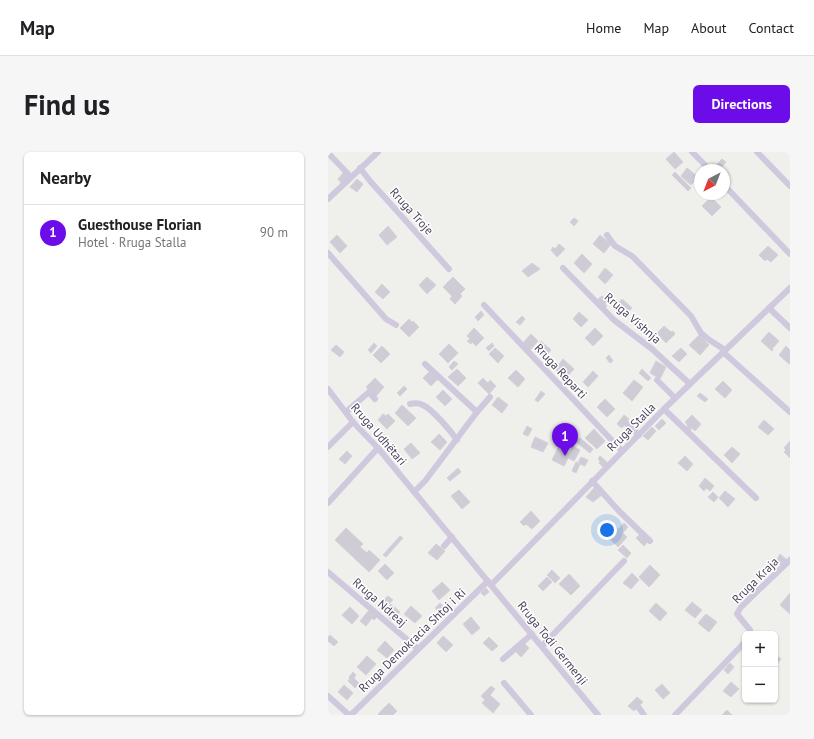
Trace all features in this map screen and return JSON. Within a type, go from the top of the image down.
[{"type":"street","points":[[328,199],[378,152]]},
{"type":"street","points":[[692,152],[704,164]]},
{"type":"street","points":[[757,152],[790,186]]},
{"type":"street","points":[[328,153],[351,177]]},
{"type":"street","name":"Rruga Troje","points":[[360,168],[449,269]]},
{"type":"street","points":[[730,191],[790,254]]},
{"type":"street","points":[[607,234],[615,246],[632,256],[691,316],[701,333],[724,351],[790,412]]},
{"type":"street","points":[[328,253],[386,319],[396,324]]},
{"type":"street","name":"Rruga Vishnja","points":[[563,268],[614,320],[652,349],[690,384]]},
{"type":"street","name":"Rruga Stalla","points":[[490,583],[675,398],[790,288]]},
{"type":"street","name":"Rruga Reparti","points":[[484,305],[622,451]]},
{"type":"street","points":[[769,308],[790,328]]},
{"type":"street","points":[[425,364],[477,412]]},
{"type":"street","points":[[657,380],[675,398]]},
{"type":"street","name":"Rruga Udhëtari","points":[[328,389],[353,422],[378,448],[490,583]]},
{"type":"street","points":[[346,412],[369,392],[375,399]]},
{"type":"street","points":[[414,492],[425,481],[490,397]]},
{"type":"street","points":[[410,404],[422,404],[438,418],[457,440]]},
{"type":"street","points":[[664,409],[756,498]]},
{"type":"street","points":[[328,448],[353,422]]},
{"type":"street","points":[[627,424],[639,434]]},
{"type":"street","points":[[328,503],[378,448]]},
{"type":"street","points":[[592,481],[618,510],[650,541]]},
{"type":"street","points":[[444,546],[452,537]]},
{"type":"street","name":"Rruga Kraja","points":[[750,631],[737,614],[741,607],[790,560]]},
{"type":"street","points":[[542,646],[624,561]]},
{"type":"street","name":"Rruga Ndreaj","points":[[328,572],[418,649]]},
{"type":"street","name":"Rruga Todi Germenji","points":[[490,583],[598,715]]},
{"type":"street","name":"Rruga Demokracia Shtoj i Ri","points":[[350,715],[418,649],[490,583]]},
{"type":"street","points":[[503,659],[532,634]]},
{"type":"street","points":[[675,715],[742,645]]},
{"type":"street","points":[[504,683],[531,715]]},
{"type":"street","points":[[328,696],[350,715]]},
{"type":"street","points":[[639,708],[644,715]]},
{"type":"building","points":[[674,152],[683,162],[675,169],[666,159]]},
{"type":"building","points":[[722,159],[726,162],[724,164],[717,164]]},
{"type":"building","points":[[687,168],[694,174],[694,182],[691,185],[681,176]]},
{"type":"building","points":[[344,172],[349,176],[342,184],[338,179]]},
{"type":"building","points":[[675,172],[691,188],[688,191],[672,175]]},
{"type":"building","points":[[357,179],[363,184],[357,192],[350,187]]},
{"type":"building","points":[[708,200],[714,200],[721,207],[712,216],[702,206]]},
{"type":"building","points":[[574,218],[578,221],[574,226],[570,222]]},
{"type":"building","points":[[388,226],[397,237],[387,245],[379,235]]},
{"type":"building","points":[[337,235],[347,246],[340,253],[330,242]]},
{"type":"building","points":[[600,235],[611,244],[604,253],[593,244]]},
{"type":"building","points":[[559,244],[565,249],[557,257],[551,250],[553,247],[555,249]]},
{"type":"building","points":[[768,246],[778,255],[771,262],[767,259],[765,261],[759,255]]},
{"type":"building","points":[[582,254],[592,264],[584,273],[574,263]]},
{"type":"building","points":[[532,263],[540,269],[528,277],[522,271]]},
{"type":"building","points":[[605,268],[613,275],[605,284],[598,277]]},
{"type":"building","points":[[427,277],[436,285],[427,294],[419,285]]},
{"type":"building","points":[[453,277],[465,289],[460,294],[462,296],[455,304],[450,299],[452,296],[443,287]]},
{"type":"building","points":[[382,284],[390,292],[383,299],[375,292]]},
{"type":"building","points":[[602,296],[608,301],[605,304],[607,306],[605,308],[597,300]]},
{"type":"building","points":[[622,299],[632,308],[626,314],[617,305]]},
{"type":"building","points":[[481,311],[484,315],[478,321],[475,317]]},
{"type":"building","points":[[579,312],[588,320],[581,327],[573,319]]},
{"type":"building","points":[[522,316],[525,319],[520,325],[516,322]]},
{"type":"building","points":[[409,319],[419,327],[409,337],[400,328]]},
{"type":"building","points":[[664,326],[671,332],[673,331],[675,334],[666,343],[657,333]]},
{"type":"building","points":[[474,328],[484,338],[476,346],[472,342],[471,344],[467,341],[470,339],[467,336]]},
{"type":"building","points":[[595,328],[603,336],[593,346],[585,338]]},
{"type":"building","points":[[769,332],[779,341],[772,351],[761,341]]},
{"type":"building","points":[[531,334],[538,341],[529,351],[522,344]]},
{"type":"building","points":[[699,335],[709,345],[700,355],[689,345]]},
{"type":"building","points":[[541,341],[551,350],[544,358],[534,350]]},
{"type":"building","points":[[374,343],[377,346],[371,353],[368,350]]},
{"type":"building","points":[[492,343],[494,346],[489,351],[486,348]]},
{"type":"building","points":[[449,344],[458,353],[448,363],[439,354]]},
{"type":"building","points":[[336,345],[344,352],[340,357],[331,350]]},
{"type":"building","points":[[382,346],[390,354],[381,363],[373,355]]},
{"type":"building","points":[[786,346],[790,350],[789,364],[779,355]]},
{"type":"building","points":[[495,348],[504,356],[498,363],[489,354]]},
{"type":"building","points":[[681,348],[687,354],[679,362],[672,356]]},
{"type":"building","points":[[609,355],[613,361],[610,363],[606,358]]},
{"type":"building","points":[[563,359],[574,369],[565,379],[555,369]]},
{"type":"building","points":[[454,361],[458,364],[452,370],[449,367]]},
{"type":"building","points":[[656,361],[666,367],[660,379],[650,373]]},
{"type":"building","points":[[457,369],[466,378],[458,386],[448,377]]},
{"type":"building","points":[[642,369],[651,378],[648,381],[639,373]]},
{"type":"building","points":[[516,370],[525,379],[518,387],[508,378]]},
{"type":"building","points":[[430,371],[438,379],[431,386],[423,378]]},
{"type":"building","points":[[593,371],[598,376],[588,387],[583,382]]},
{"type":"building","points":[[375,378],[384,387],[376,396],[366,387]]},
{"type":"building","points":[[483,378],[488,383],[490,380],[496,386],[489,394],[478,383]]},
{"type":"building","points":[[634,380],[643,387],[632,401],[623,393]]},
{"type":"building","points":[[723,381],[732,390],[725,398],[715,389]]},
{"type":"building","points":[[404,386],[407,389],[400,396],[397,393]]},
{"type":"building","points":[[443,390],[452,399],[445,406],[436,397]]},
{"type":"building","points":[[541,391],[545,394],[538,402],[535,400]]},
{"type":"building","points":[[700,393],[708,399],[705,402],[697,396]]},
{"type":"building","points":[[498,397],[508,405],[502,413],[492,405]]},
{"type":"building","points":[[605,399],[615,409],[607,417],[597,407]]},
{"type":"building","points":[[402,405],[416,418],[408,426],[395,413]]},
{"type":"building","points":[[383,414],[386,416],[388,414],[395,421],[387,429],[378,420]]},
{"type":"building","points":[[624,415],[629,419],[622,428],[617,424]]},
{"type":"building","points":[[692,415],[701,424],[695,431],[692,428],[690,431],[686,427],[688,426],[685,422]]},
{"type":"building","points":[[662,419],[666,423],[659,430],[655,426]]},
{"type":"building","points":[[764,420],[774,429],[768,435],[758,427]]},
{"type":"building","points":[[527,426],[532,429],[528,436],[523,434]]},
{"type":"building","points":[[561,427],[569,431],[564,440],[557,436]]},
{"type":"building","points":[[652,427],[656,431],[648,440],[643,436]]},
{"type":"building","points":[[594,429],[605,441],[597,449],[585,438]]},
{"type":"building","points":[[439,434],[447,442],[440,450],[431,442]]},
{"type":"building","points":[[535,437],[548,443],[543,452],[531,447]]},
{"type":"building","points":[[580,438],[593,449],[590,453],[576,442]]},
{"type":"building","points":[[790,441],[790,458],[784,452],[786,450],[784,448]]},
{"type":"building","points":[[411,443],[420,453],[412,459],[404,449]]},
{"type":"building","points":[[572,446],[580,450],[574,461],[568,458],[564,466],[552,460],[558,448],[569,453]]},
{"type":"building","points":[[732,447],[740,454],[732,463],[724,455]]},
{"type":"building","points":[[347,451],[352,456],[345,464],[339,459]]},
{"type":"building","points":[[600,456],[608,463],[604,468],[599,463],[600,461],[598,459]]},
{"type":"building","points":[[685,456],[693,464],[687,471],[678,463]]},
{"type":"building","points":[[581,457],[588,460],[585,466],[578,463]]},
{"type":"building","points":[[576,462],[580,464],[576,473],[572,471]]},
{"type":"building","points":[[458,468],[461,472],[450,481],[447,478]]},
{"type":"building","points":[[705,478],[714,486],[710,491],[706,488],[704,491],[699,486]]},
{"type":"building","points":[[594,488],[602,495],[593,502],[586,497]]},
{"type":"building","points":[[459,490],[470,502],[462,509],[451,496]]},
{"type":"building","points":[[725,491],[735,499],[728,507],[719,498]]},
{"type":"building","points":[[713,492],[718,497],[714,502],[708,497]]},
{"type":"building","points":[[531,511],[540,521],[532,529],[526,524],[524,526],[520,522]]},
{"type":"building","points":[[624,523],[628,527],[623,533],[619,529]]},
{"type":"building","points":[[616,527],[627,537],[618,547],[607,536]]},
{"type":"building","points":[[346,528],[363,544],[360,547],[367,553],[369,550],[380,560],[369,572],[335,540]]},
{"type":"building","points":[[641,533],[648,541],[644,546],[636,538]]},
{"type":"building","points":[[400,536],[403,538],[386,557],[383,555]]},
{"type":"building","points":[[436,544],[445,551],[437,560],[428,553]]},
{"type":"building","points":[[623,545],[631,553],[627,558],[618,550]]},
{"type":"building","points":[[780,554],[787,560],[781,566],[776,561]]},
{"type":"building","points":[[385,564],[394,573],[387,580],[378,571]]},
{"type":"building","points":[[650,565],[660,575],[649,587],[639,577]]},
{"type":"building","points":[[552,570],[560,578],[555,583],[547,575]]},
{"type":"building","points":[[632,573],[639,580],[631,589],[623,583]]},
{"type":"building","points":[[569,574],[580,586],[571,595],[559,584]]},
{"type":"building","points":[[547,577],[552,582],[543,591],[538,586]]},
{"type":"building","points":[[442,582],[450,590],[439,600],[432,591]]},
{"type":"building","points":[[486,588],[489,592],[484,596],[481,593]]},
{"type":"building","points":[[790,593],[790,614],[780,605]]},
{"type":"building","points":[[388,596],[393,600],[386,607],[381,602]]},
{"type":"building","points":[[692,602],[702,610],[695,618],[685,610]]},
{"type":"building","points":[[440,603],[447,610],[442,615],[435,608]]},
{"type":"building","points":[[656,603],[667,613],[660,621],[649,611]]},
{"type":"building","points":[[391,604],[400,612],[392,621],[383,612]]},
{"type":"building","points":[[411,606],[422,616],[415,623],[404,614]]},
{"type":"building","points":[[350,607],[359,616],[352,624],[342,615]]},
{"type":"building","points":[[370,609],[378,616],[374,620],[372,618],[366,626],[360,621]]},
{"type":"building","points":[[706,614],[717,622],[709,632],[698,623]]},
{"type":"building","points":[[471,617],[480,628],[472,635],[463,624]]},
{"type":"building","points":[[330,635],[338,642],[334,646],[328,641],[328,637]]},
{"type":"building","points":[[443,636],[453,645],[446,652],[437,643]]},
{"type":"building","points":[[489,637],[498,646],[492,651],[483,643]]},
{"type":"building","points":[[385,641],[394,650],[387,658],[377,650]]},
{"type":"building","points":[[524,643],[529,648],[521,657],[516,652]]},
{"type":"building","points":[[367,656],[376,664],[366,675],[357,667]]},
{"type":"building","points":[[730,663],[734,667],[728,674],[724,670]]},
{"type":"building","points":[[353,672],[356,675],[354,678],[359,683],[355,688],[348,681]]},
{"type":"building","points":[[731,682],[739,689],[731,697],[723,691]]},
{"type":"building","points":[[662,684],[670,693],[663,699],[655,690]]},
{"type":"building","points":[[344,685],[353,693],[347,700],[338,692]]},
{"type":"building","points":[[491,686],[495,689],[490,695],[500,704],[493,713],[482,703],[485,700],[481,696]]},
{"type":"building","points":[[637,697],[643,702],[634,711],[628,706]]},
{"type":"building","points":[[389,703],[397,711],[393,715],[379,715],[378,714]]},
{"type":"building","points":[[727,710],[732,715],[722,715]]},
{"type":"place","name":"Guesthouse Florian","points":[[565,456]]}]
